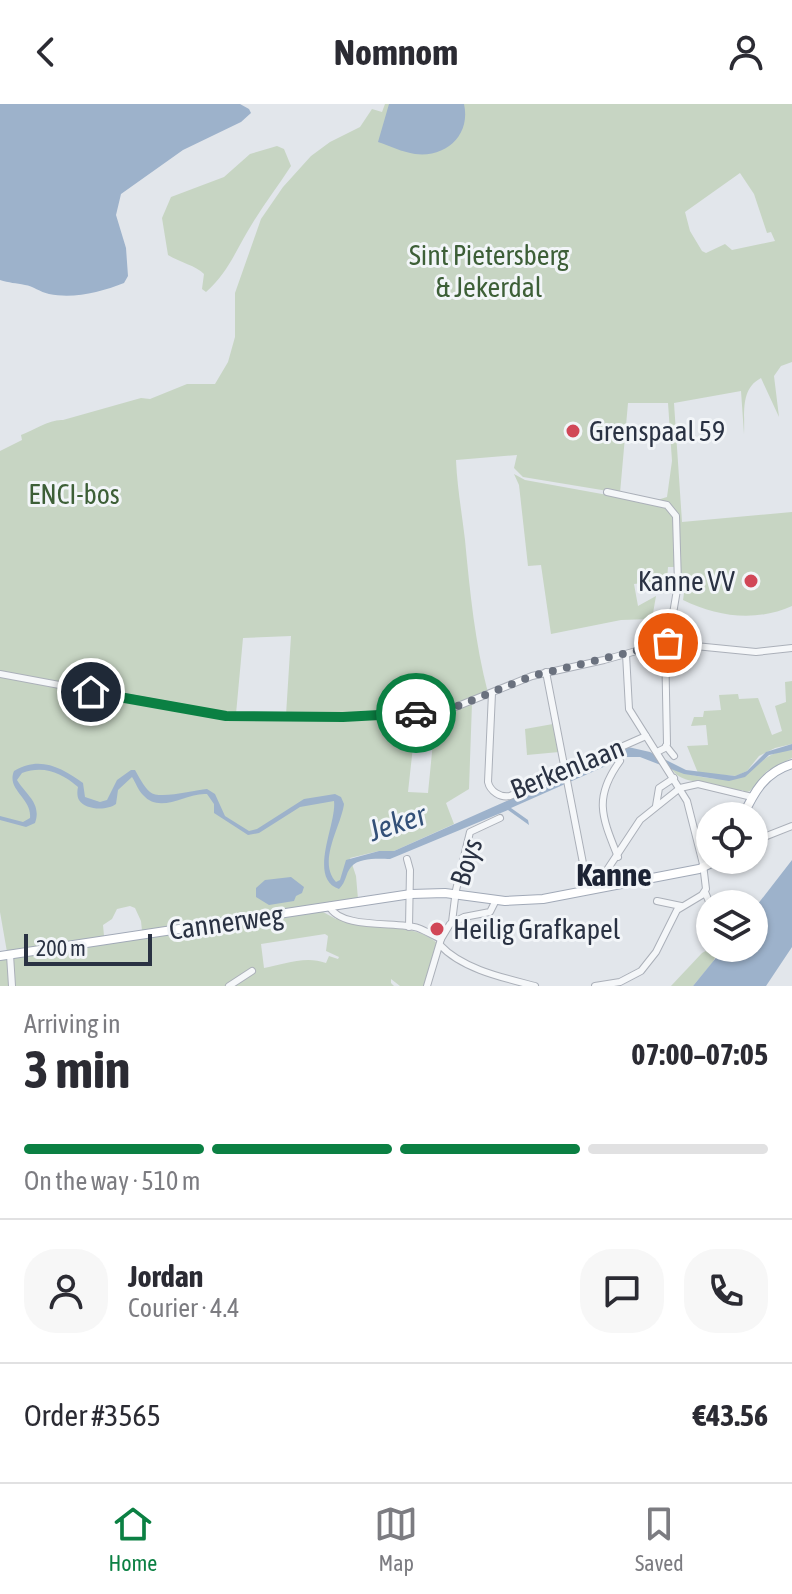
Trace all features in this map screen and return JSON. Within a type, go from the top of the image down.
[{"type":"main road","points":[[750,802],[768,776],[792,764]]},
{"type":"main road","name":"Cannerweg","points":[[5,956],[411,894],[455,894],[496,900],[543,899],[696,869]]},
{"type":"street","points":[[607,492],[661,503],[670,507],[676,516],[678,584],[666,643],[666,746],[659,756]]},
{"type":"street","points":[[0,674],[226,716],[343,717],[453,708],[546,672],[666,643],[756,652],[792,648]]},
{"type":"street","points":[[626,654],[627,703],[680,788],[689,807],[696,835]]},
{"type":"street","points":[[546,672],[588,889]]},
{"type":"street","name":"Berkenlaan","points":[[492,693],[488,782],[491,790],[507,797],[646,736]]},
{"type":"street","points":[[666,746],[674,756]]},
{"type":"street","points":[[618,857],[602,813],[607,781],[620,761]]},
{"type":"street","points":[[656,806],[659,788],[674,778]]},
{"type":"street","points":[[609,885],[607,870],[640,820],[680,788],[698,784],[752,797]]},
{"type":"street","name":"Boys","points":[[452,922],[455,894],[470,832],[500,818]]},
{"type":"street","points":[[768,835],[790,826]]},
{"type":"street","points":[[407,859],[411,894],[409,927]]},
{"type":"street","points":[[595,986],[620,982],[641,971],[656,952],[673,915],[696,897]]},
{"type":"street","points":[[427,986],[440,942],[452,922],[490,912],[496,900]]},
{"type":"street","points":[[657,901],[681,906]]},
{"type":"street","points":[[329,906],[335,914],[357,921],[409,927],[440,942],[451,956],[472,966],[535,986]]},
{"type":"street","points":[[5,956],[12,986]]},
{"type":"street","points":[[229,986],[252,971]]},
{"type":"green space","name":"Sint Pietersberg & Jekerdal","points":[[385,104],[792,104],[792,362],[781,366],[774,376],[779,417],[761,378],[747,395],[744,434],[741,391],[674,403],[682,522],[792,512],[792,606],[751,616],[723,614],[696,606],[683,600],[684,593],[679,591],[681,567],[668,567],[667,580],[634,584],[638,606],[656,596],[652,619],[621,620],[551,634],[541,565],[528,566],[519,485],[514,474],[525,480],[635,500],[654,501],[667,497],[672,461],[668,403],[628,403],[620,493],[523,477],[514,468],[517,455],[456,460],[474,618],[488,693],[464,703],[417,710],[408,792],[428,793],[436,712],[472,703],[469,789],[446,803],[454,824],[394,851],[350,858],[356,876],[358,899],[323,906],[323,912],[336,919],[337,916],[361,924],[405,929],[431,938],[438,944],[424,986],[400,986],[391,979],[394,986],[0,986],[0,953],[7,952],[0,912],[0,451],[22,440],[21,435],[53,421],[141,398],[150,399],[187,384],[215,384],[228,362],[235,337],[235,293],[261,219],[283,187],[311,156],[360,127],[372,109],[382,112]],"holes":[[[740,173],[754,194],[767,233],[771,232],[775,241],[732,250],[725,244],[706,253],[690,231],[685,212]],[[291,636],[286,715],[236,714],[243,638]],[[135,908],[142,931],[104,936],[103,925],[112,919],[117,909]],[[325,934],[328,936],[326,951],[339,957],[329,956],[326,963],[302,960],[264,968],[261,944]]]},
{"type":"green space","points":[[277,146],[284,149],[291,166],[226,268],[206,292],[202,289],[204,274],[168,255],[162,218],[171,197],[224,177],[250,154]]},
{"type":"green space","points":[[792,681],[792,744],[759,756],[747,771],[736,776],[698,773],[687,746],[708,745],[706,725],[691,726],[694,717],[703,717],[704,711],[721,710],[719,695],[738,694],[739,699],[758,698],[772,735],[782,731],[775,706],[786,702],[785,682]]},
{"type":"green space","points":[[553,724],[559,752],[527,755],[525,729]]},
{"type":"green space","points":[[792,750],[792,758],[767,771],[750,791],[744,793],[743,790],[684,779],[671,768],[698,776],[731,779],[747,774],[772,755]]},
{"type":"green space","points":[[696,959],[696,962],[713,962],[693,986],[671,986]]},
{"type":"water","points":[[0,104],[240,104],[251,113],[241,122],[183,150],[121,194],[116,215],[126,248],[128,276],[124,283],[106,289],[68,296],[0,280]]},
{"type":"water","points":[[389,104],[464,104],[464,125],[454,142],[446,148],[426,154],[405,152],[378,142]]},
{"type":"water","points":[[792,744],[792,750],[769,755],[745,777],[729,781],[684,774],[640,757],[626,757],[511,808],[528,820],[529,825],[508,810],[390,859],[359,862],[351,867],[339,889],[330,883],[325,874],[324,862],[334,801],[300,807],[259,833],[248,835],[214,813],[214,804],[207,794],[158,803],[143,795],[132,777],[118,790],[116,804],[96,808],[82,803],[78,797],[78,787],[65,777],[52,771],[37,770],[22,773],[17,780],[35,805],[35,823],[26,827],[0,820],[0,816],[23,822],[30,818],[30,811],[12,778],[14,771],[33,764],[50,765],[67,773],[83,783],[85,797],[100,802],[107,800],[117,780],[131,770],[135,770],[154,794],[169,795],[207,789],[215,794],[225,816],[249,831],[304,799],[335,794],[341,797],[344,804],[329,854],[331,874],[336,882],[340,880],[346,860],[379,851],[394,851],[628,747],[650,752],[686,770],[735,776],[747,771],[766,752]]},
{"type":"water","points":[[792,860],[792,947],[766,986],[693,986],[713,962],[768,962],[768,891]]},
{"type":"water","points":[[291,877],[304,887],[294,901],[269,905],[256,897],[256,888],[265,880]]},
{"type":"way so far","points":[[416,713],[453,708],[532,676],[668,643]]},
{"type":"place","name":"Grenspaal 59","points":[[573,431]]},
{"type":"place","name":"Kanne VV","points":[[751,581]]},
{"type":"place","name":"Heilig Grafkapel","points":[[437,929]]},
{"type":"district","name":"Kanne","points":[[614,874]]},
{"type":"route","points":[[91,692],[226,716],[343,717],[416,713]]},
{"type":"park label","name":"ENCI-bos","points":[[74,494]]},
{"type":"water label","name":"Jeker","points":[[397,822]]}]
